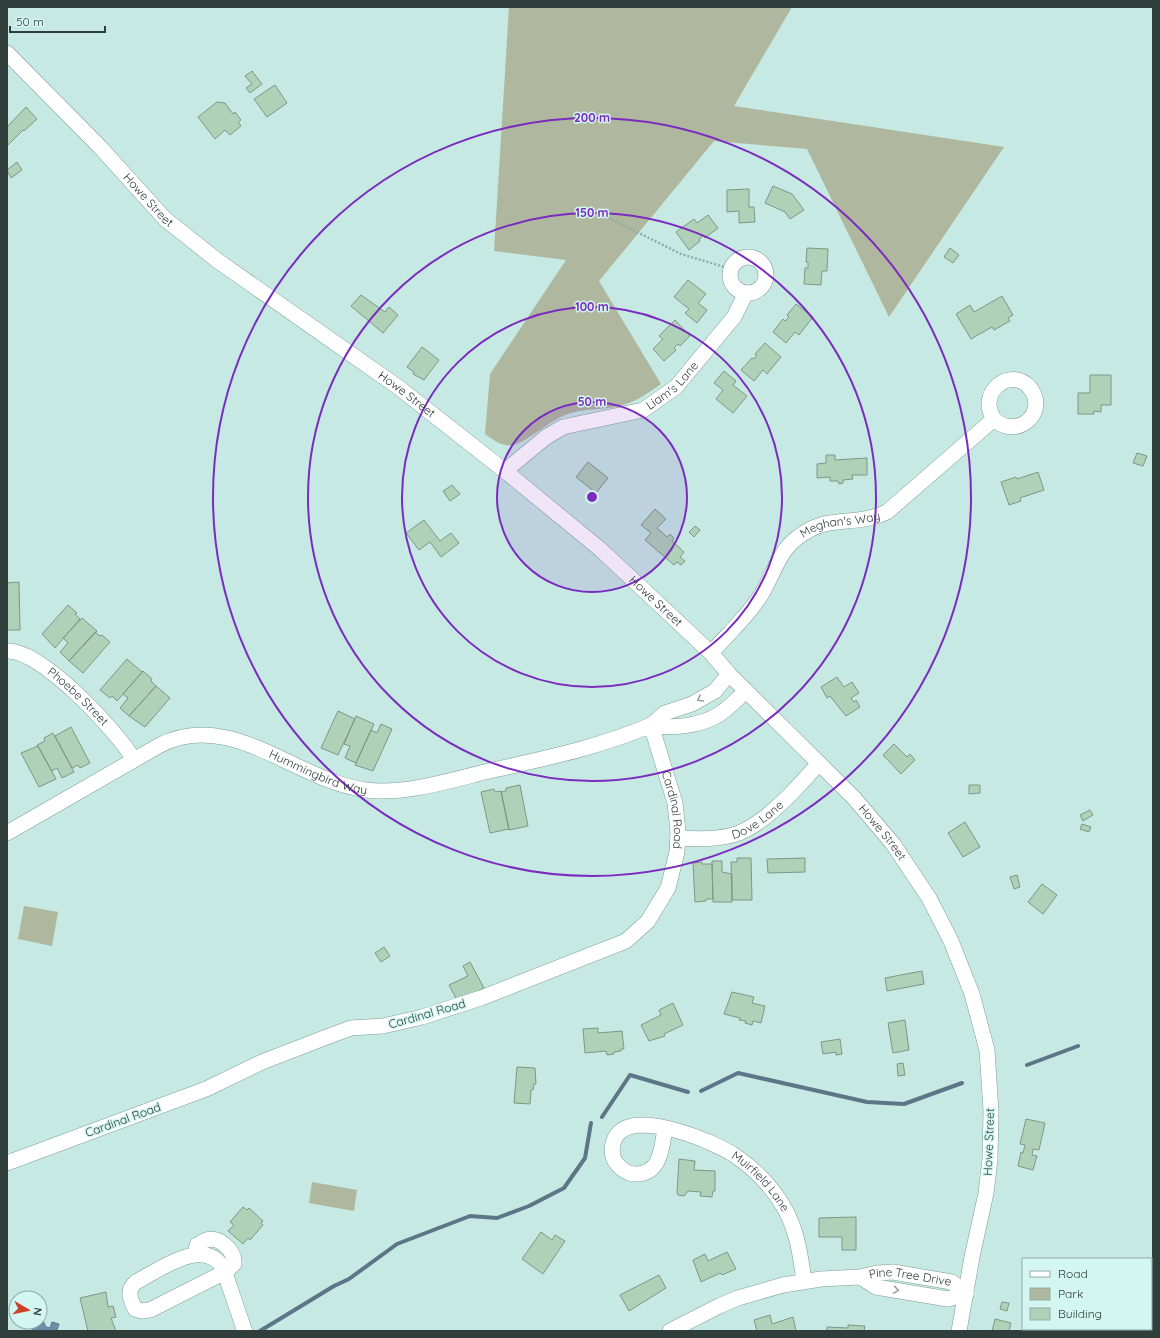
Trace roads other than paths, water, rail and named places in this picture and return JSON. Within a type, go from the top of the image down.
[{"type":"street","name":"Howe Street","points":[[7,53],[100,147],[165,219],[218,261],[398,387],[505,471],[600,549],[711,653],[729,674],[854,798],[893,844],[921,886],[951,941],[972,994],[987,1050],[991,1127],[986,1193],[959,1331]]},
{"type":"street","points":[[744,257],[757,258],[765,267],[765,283],[757,291],[746,293],[740,291],[731,281],[731,269],[738,259],[744,257]]},
{"type":"street","name":"Liam's Lane","points":[[505,471],[546,437],[563,427],[643,410],[676,387],[734,317],[746,293]]},
{"type":"street","name":"Meghan's Way","points":[[711,653],[753,606],[761,595],[778,558],[797,537],[821,524],[867,520],[887,512],[994,419]]},
{"type":"street","name":"Phoebe Street","points":[[7,651],[29,657],[58,676],[102,719],[126,746],[134,760]]},
{"type":"street","name":"Hummingbird Way","points":[[7,833],[172,739],[183,736],[199,734],[221,736],[287,760],[347,786],[366,790],[393,790],[458,778],[570,752],[651,725],[665,713],[692,704],[715,691],[729,674]]},
{"type":"street","name":"Hummingbird Way","points":[[651,725],[673,727],[717,716],[746,691]]},
{"type":"street","name":"Cardinal Road","points":[[7,1163],[206,1089],[262,1062],[351,1028],[383,1026],[422,1017],[481,998],[626,941],[648,920],[668,888],[677,852],[678,838],[675,802],[651,725]]},
{"type":"street","name":"Dove Lane","points":[[678,838],[719,838],[738,833],[753,825],[786,798],[819,763]]},
{"type":"street","name":"Muirfield Lane","points":[[665,1128],[704,1139],[722,1147],[753,1169],[766,1182],[778,1198],[796,1234],[804,1281]]},
{"type":"street","points":[[225,1272],[150,1310],[142,1311],[135,1309],[129,1295],[130,1287],[136,1282],[171,1263],[195,1255],[211,1255],[224,1268],[244,1330]]},
{"type":"street","name":"Pine Tree Drive","points":[[670,1331],[738,1298],[804,1281],[860,1277],[876,1287],[948,1299],[966,1294]]},
{"type":"water","points":[[52,1322],[59,1324],[57,1330],[59,1331],[33,1331],[48,1330]]},
{"type":"waterway","points":[[1027,1065],[1078,1046]]},
{"type":"waterway","points":[[701,1091],[738,1073],[867,1102],[904,1104],[962,1083]]},
{"type":"waterway","points":[[602,1117],[630,1075],[688,1092]]},
{"type":"waterway","points":[[260,1331],[334,1286],[349,1279],[397,1244],[470,1216],[497,1218],[529,1206],[564,1188],[585,1158],[591,1123]]}]
